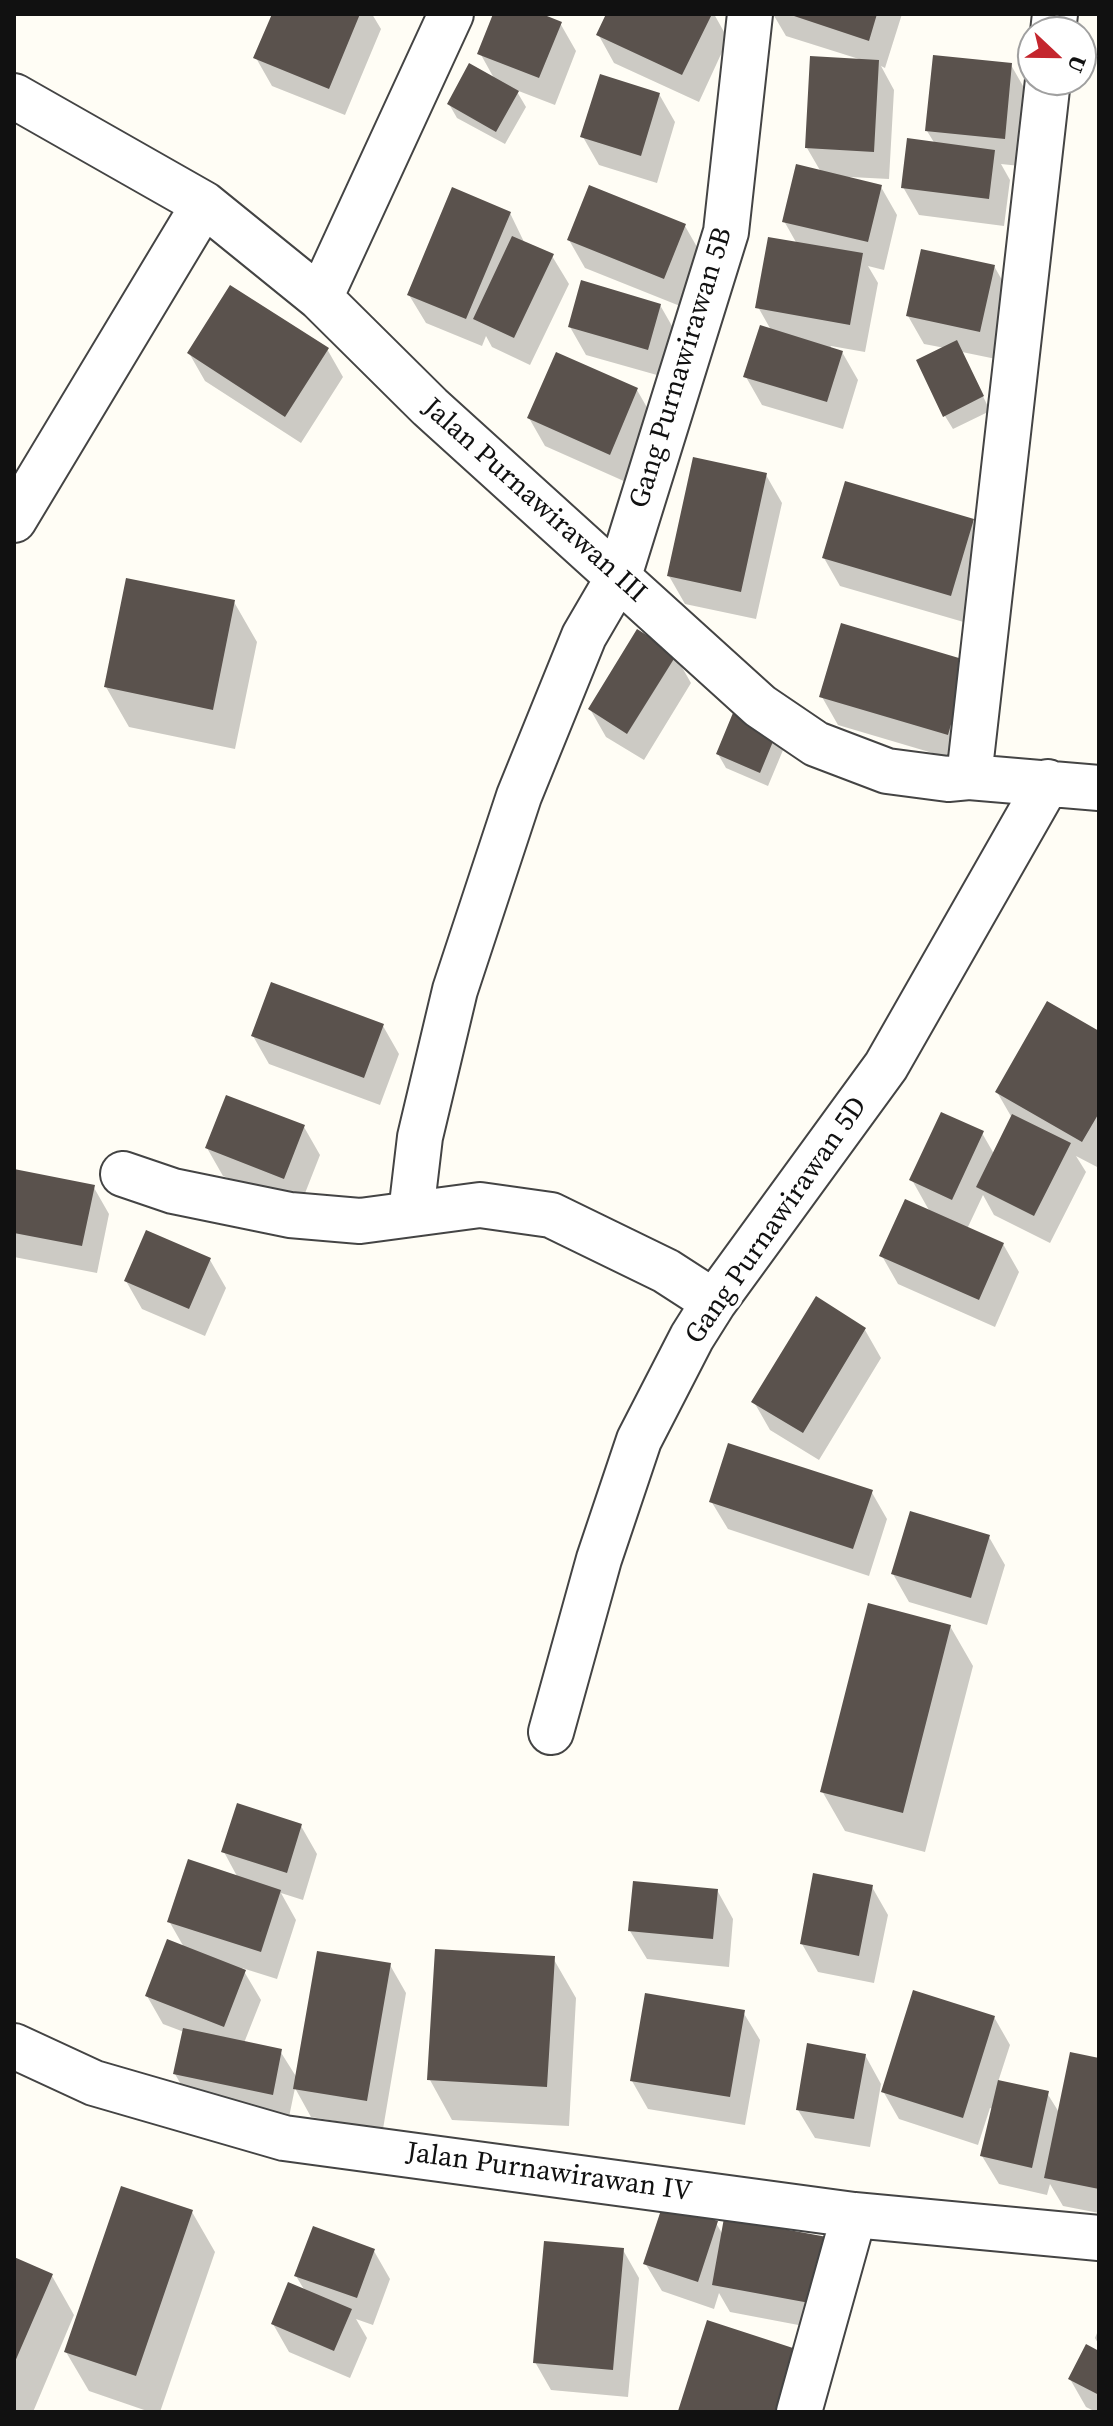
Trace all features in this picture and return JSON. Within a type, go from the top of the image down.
[{"type":"street","points":[[320,298],[451,14]]},
{"type":"street","name":"Gang Purnawirawan 5B","points":[[411,1213],[420,1137],[455,990],[519,796],[584,636],[619,576],[726,232],[750,14]]},
{"type":"street","name":"Jalan Purnawirawan III","points":[[14,96],[204,204],[320,298],[430,407],[760,706],[816,744],[887,771],[948,779],[969,777],[1099,788]]},
{"type":"street","points":[[969,777],[1046,96]]},
{"type":"street","points":[[14,520],[204,204]]},
{"type":"street","name":"Gang Purnawirawan 5D","points":[[551,1732],[599,1559],[639,1440],[692,1337],[714,1302],[886,1066],[1048,782]]},
{"type":"street","points":[[123,1174],[173,1191],[290,1215],[360,1221],[480,1205],[551,1215],[666,1271],[714,1302]]},
{"type":"street","name":"Jalan Purnawirawan IV","points":[[14,2046],[94,2083],[284,2138],[854,2215],[1099,2238]]},
{"type":"street","points":[[799,2412],[854,2215]]},
{"type":"building","points":[[272,14],[360,14],[329,89],[253,58]]},
{"type":"building","points":[[493,14],[542,14],[562,22],[539,78],[477,54]]},
{"type":"building","points":[[606,14],[712,14],[682,75],[596,35]]},
{"type":"building","points":[[788,14],[877,14],[869,41]]},
{"type":"building","points":[[933,55],[1012,63],[1005,139],[925,131]]},
{"type":"building","points":[[810,56],[879,60],[874,152],[805,148]]},
{"type":"building","points":[[469,63],[519,91],[496,132],[447,104]]},
{"type":"building","points":[[600,74],[660,93],[641,156],[580,137]]},
{"type":"building","points":[[907,138],[995,150],[989,199],[901,188]]},
{"type":"building","points":[[796,164],[882,185],[868,242],[782,222]]},
{"type":"building","points":[[589,185],[686,224],[664,279],[567,240]]},
{"type":"building","points":[[452,187],[511,212],[466,319],[407,295]]},
{"type":"building","points":[[512,236],[554,254],[514,338],[473,319]]},
{"type":"building","points":[[768,237],[863,253],[850,325],[755,308]]},
{"type":"building","points":[[921,249],[995,265],[980,332],[906,316]]},
{"type":"building","points":[[581,280],[661,304],[648,350],[568,327]]},
{"type":"building","points":[[230,285],[329,348],[285,417],[187,353]]},
{"type":"building","points":[[760,325],[843,351],[827,402],[743,377]]},
{"type":"building","points":[[957,340],[984,396],[943,417],[916,360]]},
{"type":"building","points":[[556,352],[638,388],[610,455],[527,418]]},
{"type":"building","points":[[693,457],[767,473],[741,592],[667,576]]},
{"type":"building","points":[[845,481],[974,519],[951,596],[822,558]]},
{"type":"building","points":[[126,578],[235,600],[213,710],[104,687]]},
{"type":"building","points":[[841,623],[969,661],[948,735],[819,697]]},
{"type":"building","points":[[637,629],[677,654],[627,734],[588,709]]},
{"type":"building","points":[[735,708],[779,727],[760,773],[716,754]]},
{"type":"building","points":[[271,982],[384,1024],[364,1078],[251,1036]]},
{"type":"building","points":[[1047,1001],[1099,1031],[1099,1113],[1082,1142],[995,1092]]},
{"type":"building","points":[[226,1095],[305,1125],[284,1179],[205,1148]]},
{"type":"building","points":[[941,1112],[984,1131],[952,1200],[909,1180]]},
{"type":"building","points":[[1012,1114],[1071,1143],[1034,1216],[976,1187]]},
{"type":"building","points":[[14,1169],[95,1185],[82,1246],[14,1233]]},
{"type":"building","points":[[905,1199],[1004,1243],[979,1300],[879,1256]]},
{"type":"building","points":[[146,1230],[211,1258],[189,1309],[124,1281]]},
{"type":"building","points":[[816,1296],[866,1328],[803,1433],[751,1402]]},
{"type":"building","points":[[728,1443],[873,1490],[853,1549],[709,1502]]},
{"type":"building","points":[[910,1511],[990,1535],[971,1598],[891,1574]]},
{"type":"building","points":[[868,1603],[951,1625],[903,1813],[820,1792]]},
{"type":"building","points":[[237,1803],[302,1824],[287,1873],[221,1852]]},
{"type":"building","points":[[188,1859],[281,1890],[261,1952],[167,1922]]},
{"type":"building","points":[[813,1873],[873,1885],[859,1956],[800,1944]]},
{"type":"building","points":[[633,1881],[718,1889],[713,1939],[628,1931]]},
{"type":"building","points":[[167,1939],[246,1970],[224,2027],[145,1996]]},
{"type":"building","points":[[435,1949],[555,1956],[547,2087],[427,2080]]},
{"type":"building","points":[[317,1951],[391,1963],[367,2101],[293,2089]]},
{"type":"building","points":[[913,1990],[995,2016],[963,2118],[881,2092]]},
{"type":"building","points":[[645,1993],[745,2010],[730,2097],[630,2081]]},
{"type":"building","points":[[183,2028],[282,2049],[273,2095],[173,2074]]},
{"type":"building","points":[[807,2043],[866,2054],[854,2119],[796,2110]]},
{"type":"building","points":[[1070,2052],[1099,2058],[1099,2189],[1044,2178]]},
{"type":"building","points":[[998,2080],[1049,2091],[1032,2168],[980,2156]]},
{"type":"building","points":[[121,2186],[193,2210],[136,2376],[64,2352]]},
{"type":"building","points":[[663,2204],[718,2221],[698,2282],[643,2264]]},
{"type":"building","points":[[724,2218],[827,2237],[815,2304],[712,2285]]},
{"type":"building","points":[[313,2226],[375,2249],[357,2298],[294,2276]]},
{"type":"building","points":[[544,2241],[624,2248],[613,2370],[533,2363]]},
{"type":"building","points":[[14,2257],[53,2274],[14,2364]]},
{"type":"building","points":[[288,2282],[352,2309],[334,2351],[271,2324]]},
{"type":"building","points":[[707,2320],[796,2349],[775,2412],[678,2411]]},
{"type":"building","points":[[1086,2344],[1099,2351],[1099,2395],[1068,2379]]}]
